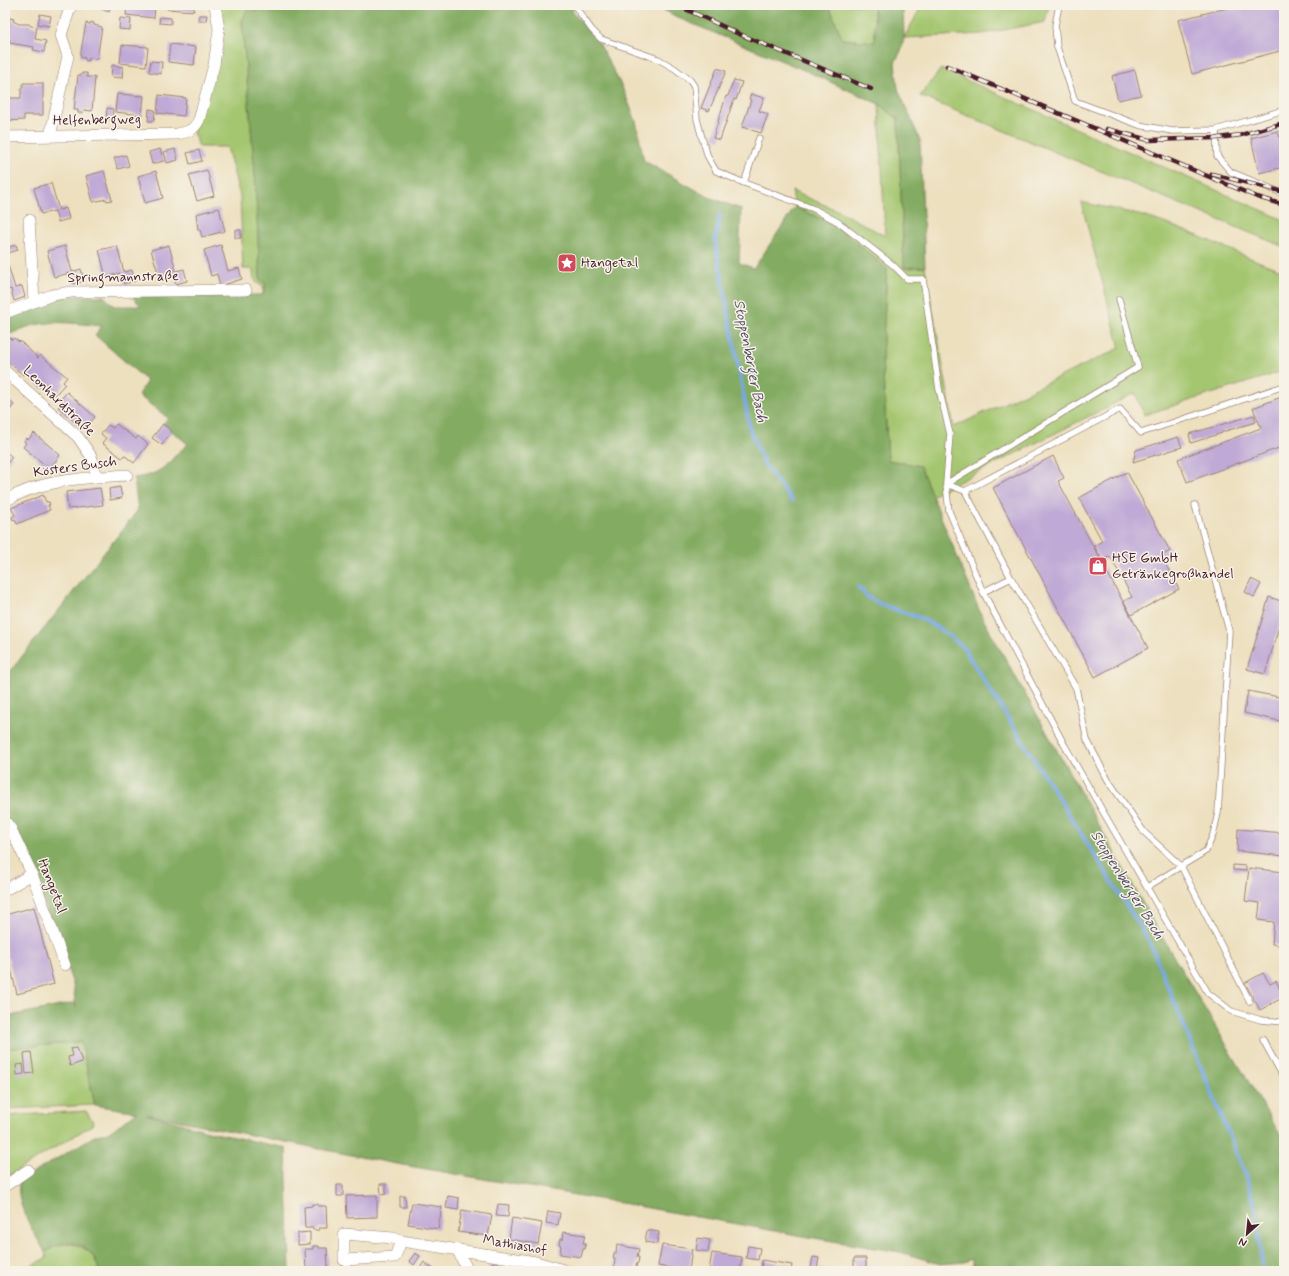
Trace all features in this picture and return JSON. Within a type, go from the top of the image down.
[{"type":"street","points":[[50,136],[68,56],[61,35],[71,5]]},
{"type":"street","name":"Helfenbergweg","points":[[5,137],[177,134],[190,132],[199,120],[214,65],[219,29],[215,5]]},
{"type":"street","points":[[30,220],[34,301]]},
{"type":"street","name":"Springmannstraße","points":[[5,313],[52,295],[71,292],[246,290]]},
{"type":"street","name":"Leonhardstraße","points":[[5,371],[78,437],[91,456],[97,477]]},
{"type":"street","name":"Kösters Busch","points":[[5,500],[43,484],[97,477],[128,475]]},
{"type":"street","name":"Hangetal","points":[[5,821],[11,829],[32,874],[65,965]]},
{"type":"street","points":[[5,890],[32,874]]},
{"type":"street","points":[[5,1186],[28,1170]]},
{"type":"street","name":"Mathiashof","points":[[401,1241],[395,1257],[344,1260],[344,1234],[393,1238],[401,1241],[458,1251],[536,1262],[567,1271]]},
{"type":"street","points":[[458,1251],[468,1271]]},
{"type":"lane","points":[[574,5],[592,30],[601,39],[658,59],[674,68],[690,80],[694,86],[697,120],[708,157],[716,171],[814,209],[838,222],[893,265],[907,279],[924,279],[939,389],[950,434],[946,484],[949,511],[983,592],[1065,746],[1208,993],[1231,1011],[1261,1020],[1284,1022]]},
{"type":"lane","points":[[1059,5],[1055,26],[1057,46],[1075,101],[1138,125],[1172,131],[1216,130],[1284,110]]},
{"type":"lane","points":[[1216,130],[1218,138],[1217,156],[1231,172],[1284,194]]},
{"type":"lane","points":[[744,183],[759,138]]},
{"type":"lane","points":[[946,484],[1138,367],[1119,299]]},
{"type":"lane","points":[[965,491],[1120,409],[1141,433],[1284,386]]},
{"type":"lane","points":[[946,484],[965,491],[1012,578],[1076,688],[1087,740],[1108,780],[1144,832],[1181,866],[1250,1002]]},
{"type":"lane","points":[[1147,887],[1206,851],[1213,835],[1218,813],[1228,631],[1195,505]]},
{"type":"lane","points":[[983,592],[1012,578]]},
{"type":"lane","points":[[1263,1040],[1284,1078]]},
{"type":"green space","points":[[217,5],[254,5],[257,11],[242,21],[255,175],[260,280],[266,284],[263,295],[263,286],[255,280],[253,269],[243,269],[240,196],[227,147],[199,147],[193,132],[215,66]]},
{"type":"green space","points":[[254,5],[575,5],[572,11],[600,45],[622,87],[636,121],[644,161],[709,197],[741,209],[739,263],[754,268],[795,207],[830,223],[846,234],[887,269],[882,358],[888,460],[920,466],[982,617],[1159,932],[1284,1141],[1284,1271],[972,1271],[972,1259],[964,1262],[940,1264],[900,1252],[386,1162],[146,1114],[215,1133],[286,1148],[290,1271],[99,1271],[95,1260],[88,1250],[77,1244],[65,1243],[45,1252],[22,1208],[19,1189],[20,1181],[96,1135],[108,1133],[137,1112],[95,1105],[81,1042],[5,1049],[5,1017],[75,1003],[76,1008],[73,984],[34,874],[5,816],[5,678],[138,510],[134,478],[146,476],[159,471],[173,460],[173,458],[188,444],[163,424],[168,418],[138,395],[147,381],[95,335],[102,326],[51,323],[34,325],[8,335],[5,328],[5,318],[47,301],[69,296],[104,296],[114,306],[141,306],[132,296],[263,295],[266,284],[260,280],[255,175],[242,21],[247,10],[257,11]]},
{"type":"green space","points":[[654,5],[829,5],[842,39],[875,42],[874,5],[903,5],[904,38],[901,51],[895,62],[898,89],[920,140],[925,267],[904,268],[898,119],[879,104],[804,70],[683,20]]},
{"type":"green space","points":[[829,5],[874,5],[875,42],[842,39]]},
{"type":"green space","points":[[922,5],[1049,5],[1045,22],[982,34],[904,38]]},
{"type":"green space","points":[[941,69],[1284,220],[1284,247],[920,96]]},
{"type":"green space","points":[[879,104],[898,119],[904,268],[925,267],[954,427],[1120,348],[1081,202],[1158,221],[1284,271],[1284,371],[1144,415],[1135,393],[931,496],[920,466],[888,460],[882,358],[887,269],[846,234],[830,223],[795,207],[792,191],[841,212],[885,236]]},
{"type":"green space","points":[[81,1042],[95,1105],[5,1109],[5,1049]]},
{"type":"green space","points":[[86,1111],[93,1122],[92,1125],[5,1178],[5,1116]]},
{"type":"green space","points":[[67,1243],[79,1246],[88,1251],[95,1259],[99,1271],[20,1271],[47,1258],[45,1252],[55,1246]]},
{"type":"building","points":[[89,5],[111,5],[109,11]]},
{"type":"building","points":[[127,5],[155,5],[154,18],[126,15]]},
{"type":"building","points":[[167,5],[194,5],[194,11],[167,9]]},
{"type":"building","points":[[1239,5],[1284,5],[1284,50],[1192,74],[1178,20]]},
{"type":"building","points":[[40,14],[51,16],[49,26],[38,24]]},
{"type":"building","points":[[199,15],[207,15],[206,21],[198,21]]},
{"type":"building","points":[[160,17],[171,18],[171,24],[159,23]]},
{"type":"building","points":[[120,18],[131,19],[130,30],[119,29]]},
{"type":"building","points":[[5,19],[14,19],[13,21],[19,24],[29,24],[37,27],[35,39],[46,41],[44,52],[33,50],[34,47],[9,43],[10,40],[5,39]]},
{"type":"building","points":[[91,22],[94,23],[94,25],[102,27],[97,59],[89,58],[88,61],[85,60],[85,58],[80,57],[86,23],[90,24]]},
{"type":"building","points":[[170,44],[196,47],[194,65],[168,62]]},
{"type":"building","points":[[122,45],[148,47],[146,66],[120,63]]},
{"type":"building","points":[[151,61],[162,62],[161,74],[149,72]]},
{"type":"building","points":[[112,65],[123,67],[122,78],[111,77]]},
{"type":"building","points":[[717,68],[726,71],[709,111],[701,108]]},
{"type":"building","points":[[1135,70],[1141,95],[1118,100],[1112,76]]},
{"type":"building","points":[[82,73],[87,73],[87,77],[95,77],[92,111],[84,110],[83,113],[78,113],[78,110],[74,110],[78,75],[82,75]]},
{"type":"building","points":[[734,80],[742,82],[736,100],[734,99],[720,140],[713,138],[726,96],[728,96]]},
{"type":"building","points":[[23,83],[43,83],[43,115],[24,115],[24,120],[5,121],[5,98],[21,98],[21,88],[23,88]]},
{"type":"building","points":[[117,94],[144,96],[142,115],[115,112]]},
{"type":"building","points":[[751,94],[764,98],[759,111],[768,114],[761,133],[742,127],[751,100],[749,99]]},
{"type":"building","points":[[159,95],[186,98],[184,116],[157,113]]},
{"type":"building","points":[[107,108],[113,109],[112,120],[106,119]]},
{"type":"building","points":[[149,109],[155,110],[154,121],[148,121]]},
{"type":"building","points":[[1278,131],[1284,154],[1284,167],[1259,173],[1251,138]]},
{"type":"building","points":[[160,149],[164,161],[152,164],[149,152]]},
{"type":"building","points":[[175,149],[178,160],[167,163],[164,152]]},
{"type":"building","points":[[199,150],[202,161],[190,164],[187,153]]},
{"type":"building","points":[[126,155],[129,166],[118,169],[114,158]]},
{"type":"building","points":[[207,170],[214,196],[197,201],[189,175]]},
{"type":"building","points":[[104,171],[112,200],[107,201],[106,199],[93,202],[86,176]]},
{"type":"building","points":[[156,171],[163,198],[145,203],[138,176]]},
{"type":"building","points":[[51,183],[59,210],[66,208],[69,219],[58,222],[55,211],[41,214],[34,188]]},
{"type":"building","points":[[219,208],[225,231],[202,237],[200,230],[198,230],[196,214]]},
{"type":"building","points":[[235,230],[241,230],[241,238],[235,238]]},
{"type":"building","points":[[16,245],[18,250],[5,254],[5,248]]},
{"type":"building","points":[[169,245],[176,271],[184,269],[187,281],[176,284],[173,273],[159,276],[151,250]]},
{"type":"building","points":[[221,245],[228,271],[239,268],[242,279],[220,286],[217,274],[211,276],[204,250]]},
{"type":"building","points":[[65,246],[72,272],[81,269],[84,281],[73,284],[70,273],[54,277],[47,251]]},
{"type":"building","points":[[117,246],[124,272],[132,270],[135,281],[124,284],[120,273],[106,277],[99,250]]},
{"type":"building","points":[[7,262],[15,288],[22,286],[25,297],[14,301],[11,289],[5,291],[5,263]]},
{"type":"building","points":[[8,336],[12,340],[14,338],[19,342],[20,341],[38,358],[40,355],[67,377],[63,382],[65,384],[55,395],[46,386],[43,389],[25,373],[23,375],[5,359],[9,353],[5,349],[5,339]]},
{"type":"building","points":[[67,392],[95,417],[89,424],[86,422],[81,428],[58,407],[63,401],[61,399]]},
{"type":"building","points":[[1284,396],[1284,446],[1187,482],[1178,459],[1261,428],[1253,408]]},
{"type":"building","points":[[10,401],[14,405],[5,415],[5,406]]},
{"type":"building","points":[[1254,415],[1256,422],[1191,443],[1189,434]]},
{"type":"building","points":[[116,424],[136,439],[138,436],[148,444],[134,463],[124,455],[122,458],[102,443],[106,438],[101,434],[108,425],[113,428]]},
{"type":"building","points":[[163,424],[172,431],[162,445],[152,438]]},
{"type":"building","points":[[34,433],[60,455],[50,469],[23,447],[26,443],[24,441],[27,438],[28,440]]},
{"type":"building","points":[[1178,437],[1182,447],[1133,462],[1136,450]]},
{"type":"building","points":[[5,451],[12,457],[5,466]]},
{"type":"building","points":[[1053,456],[1064,478],[1058,481],[1148,648],[1095,677],[993,488]]},
{"type":"building","points":[[1127,472],[1170,551],[1161,556],[1179,589],[1131,615],[1124,601],[1132,597],[1110,556],[1102,561],[1094,546],[1102,541],[1079,498]]},
{"type":"building","points":[[120,487],[122,498],[110,500],[109,489]]},
{"type":"building","points":[[100,488],[103,505],[68,509],[66,492]]},
{"type":"building","points":[[43,495],[46,502],[49,502],[50,505],[48,505],[50,510],[17,524],[15,519],[13,520],[12,517],[15,515],[11,508]]},
{"type":"building","points":[[1251,579],[1261,584],[1254,597],[1245,592]]},
{"type":"building","points":[[1269,597],[1284,602],[1284,610],[1265,674],[1247,669]]},
{"type":"building","points":[[1248,691],[1284,698],[1284,722],[1244,713]]},
{"type":"building","points":[[1238,829],[1284,833],[1284,856],[1237,851]]},
{"type":"building","points":[[1233,865],[1246,866],[1246,871],[1233,870]]},
{"type":"building","points":[[1249,868],[1284,872],[1284,946],[1272,944],[1274,922],[1258,920],[1260,903],[1245,901]]},
{"type":"building","points":[[34,907],[54,984],[17,994],[5,945],[5,915]]},
{"type":"building","points":[[1263,973],[1270,984],[1276,981],[1284,997],[1260,1010],[1245,983]]},
{"type":"building","points":[[77,1047],[82,1062],[70,1066],[68,1057],[73,1056],[71,1048]]},
{"type":"building","points":[[31,1052],[34,1073],[26,1074],[24,1053]]},
{"type":"building","points":[[23,1064],[24,1074],[17,1075],[16,1065]]},
{"type":"building","points":[[380,1184],[386,1184],[386,1194],[381,1195]]},
{"type":"building","points":[[337,1185],[343,1185],[343,1196],[337,1196]]},
{"type":"building","points":[[377,1195],[377,1217],[347,1218],[346,1196]]},
{"type":"building","points":[[400,1196],[405,1196],[406,1207],[400,1207]]},
{"type":"building","points":[[448,1196],[459,1198],[458,1210],[446,1208]]},
{"type":"building","points":[[412,1203],[442,1207],[438,1229],[408,1224]]},
{"type":"building","points":[[312,1204],[326,1206],[327,1228],[313,1230],[313,1228],[305,1228],[304,1207],[312,1206]]},
{"type":"building","points":[[498,1204],[509,1205],[508,1217],[496,1216]]},
{"type":"building","points":[[462,1210],[492,1215],[488,1236],[458,1232]]},
{"type":"building","points":[[548,1211],[560,1213],[558,1225],[546,1223]]},
{"type":"building","points":[[512,1218],[542,1223],[538,1244],[509,1239]]},
{"type":"building","points":[[647,1230],[659,1232],[657,1244],[645,1242]]},
{"type":"building","points":[[310,1232],[310,1244],[298,1245],[298,1233]]},
{"type":"building","points":[[563,1232],[585,1235],[583,1243],[586,1243],[585,1249],[583,1249],[581,1257],[560,1254],[561,1246],[559,1245],[560,1239],[562,1240]]},
{"type":"building","points":[[698,1238],[710,1240],[708,1252],[696,1250]]},
{"type":"building","points":[[617,1245],[639,1249],[637,1257],[639,1257],[638,1263],[635,1271],[614,1267],[615,1259],[613,1259],[614,1253],[616,1253]]},
{"type":"building","points":[[662,1245],[692,1249],[689,1271],[658,1266]]},
{"type":"building","points":[[313,1246],[327,1248],[328,1270],[306,1271],[305,1249],[313,1249]]},
{"type":"building","points":[[748,1246],[760,1248],[758,1260],[746,1258]]},
{"type":"building","points":[[415,1253],[420,1256],[414,1265],[409,1261]]},
{"type":"building","points":[[712,1253],[742,1257],[740,1271],[709,1271]]},
{"type":"building","points":[[813,1257],[819,1258],[817,1269],[811,1268]]},
{"type":"building","points":[[854,1258],[866,1258],[866,1270],[854,1270]]},
{"type":"building","points":[[762,1260],[792,1265],[791,1271],[761,1271]]},
{"type":"building","points":[[497,1261],[500,1266],[490,1270],[488,1265]]},
{"type":"building","points":[[424,1262],[436,1271],[418,1271]]},
{"type":"building","points":[[903,1268],[909,1268],[909,1271],[903,1271]]},
{"type":"building","points":[[819,1269],[837,1270],[837,1271],[819,1271]]},
{"type":"waterway","name":"Stoppenberger Bach","points":[[720,215],[715,241],[750,430],[764,464],[792,501]]},
{"type":"waterway","name":"Stoppenberger Bach","points":[[858,587],[869,598],[880,604],[923,619],[944,632],[963,647],[1149,941],[1246,1176],[1255,1206],[1263,1271]]},
{"type":"railway","points":[[677,5],[737,33],[871,89]]},
{"type":"railway","points":[[947,66],[1257,197],[1284,205]]},
{"type":"railway","points":[[1107,129],[1149,140],[1218,138],[1241,135],[1284,123]]},
{"type":"railway","points":[[1212,174],[1284,192]]},
{"type":"place","name":"Hangetal","points":[[567,263]]},
{"type":"place","name":"HSE GmbH Getränkegroßhandel","points":[[1098,566]]}]
